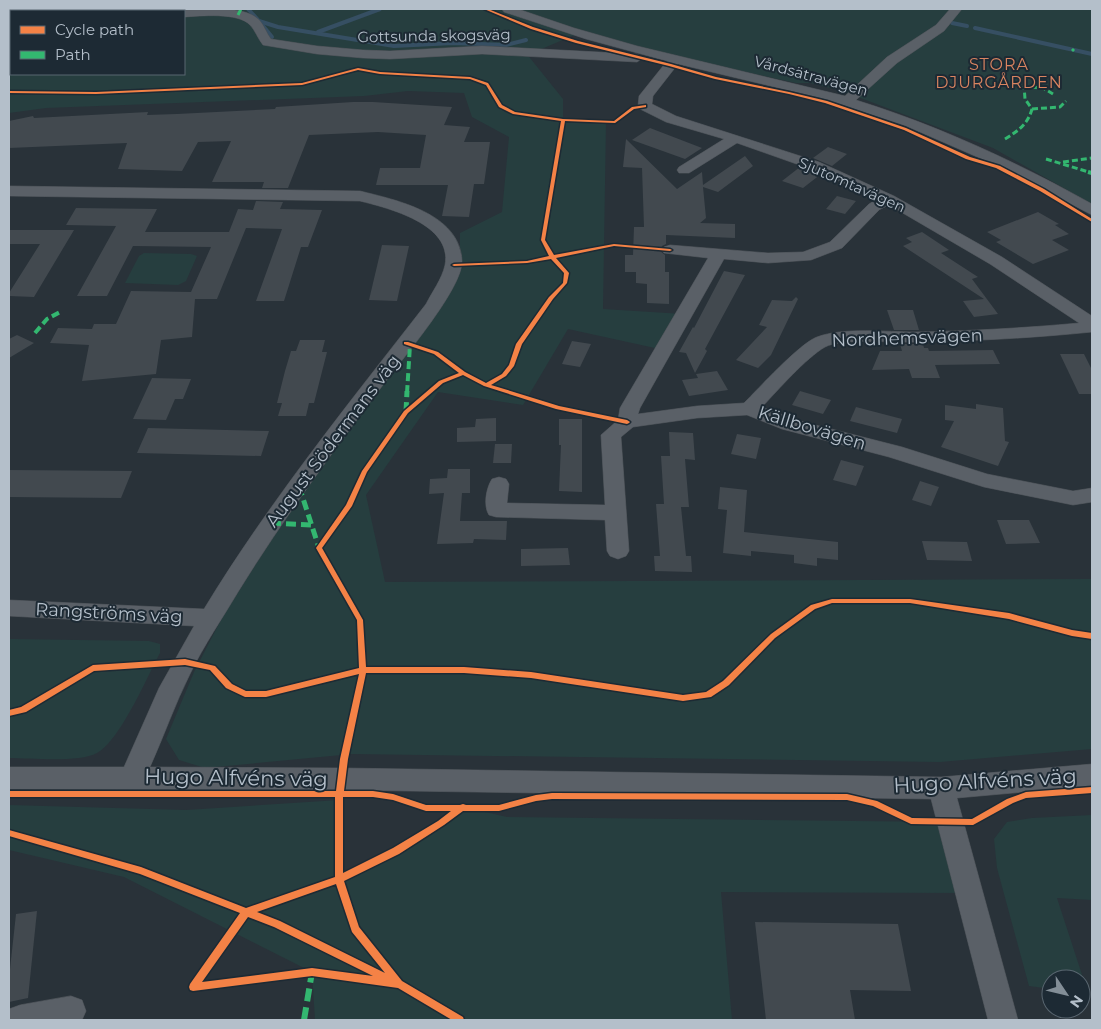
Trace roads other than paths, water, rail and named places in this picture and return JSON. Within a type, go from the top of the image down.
[{"type":"street","name":"Vårdsätravägen","points":[[508,9],[584,35],[847,101],[901,118],[1017,168],[1092,210]]},
{"type":"street","points":[[847,101],[892,60],[940,28],[956,9]]},
{"type":"street","name":"Gottsunda skogsväg","points":[[185,13],[238,15],[249,18],[254,22],[267,42],[317,50],[390,55],[491,50],[631,58],[671,58]]},
{"type":"street","name":"Sjutomtavägen","points":[[671,58],[646,96],[645,106],[660,115],[735,138],[825,170],[889,199],[1013,270],[1092,326]]},
{"type":"street","points":[[684,170],[735,138]]},
{"type":"street","name":"August Södermans väg","points":[[9,191],[360,196],[398,206],[422,216],[436,227],[447,240],[452,251],[454,265],[434,305],[271,523],[210,618],[185,662],[133,777]]},
{"type":"street","points":[[670,250],[768,258],[805,257],[836,245],[874,206],[889,199]]},
{"type":"street","points":[[618,551],[611,435],[627,422],[630,408],[718,254]]},
{"type":"street","name":"Nordhemsvägen","points":[[749,409],[795,363],[821,341],[859,336],[914,338],[988,335],[1092,326]]},
{"type":"street","name":"Källbovägen","points":[[627,422],[697,412],[749,409],[789,425],[895,452],[984,480],[1073,498],[1092,495]]},
{"type":"street","points":[[499,484],[496,510],[616,513]]},
{"type":"street","name":"Rangströms väg","points":[[9,608],[210,618]]},
{"type":"street","name":"Hugo Alfvéns väg","points":[[9,778],[133,777],[941,788],[1092,775]]},
{"type":"street","points":[[941,788],[1004,1020]]},
{"type":"street","points":[[20,1020],[71,1010]]},
{"type":"waterway","points":[[248,9],[259,21]]},
{"type":"waterway","points":[[318,32],[380,9]]},
{"type":"waterway","points":[[259,21],[278,27],[394,46],[453,43],[506,45],[526,40]]},
{"type":"waterway","points":[[259,21],[272,37]]},
{"type":"waterway","points":[[952,23],[967,26]]},
{"type":"waterway","points":[[975,28],[1092,54]]},
{"type":"district","name":"STORA DJURGÅRDEN","points":[[999,73]]}]
